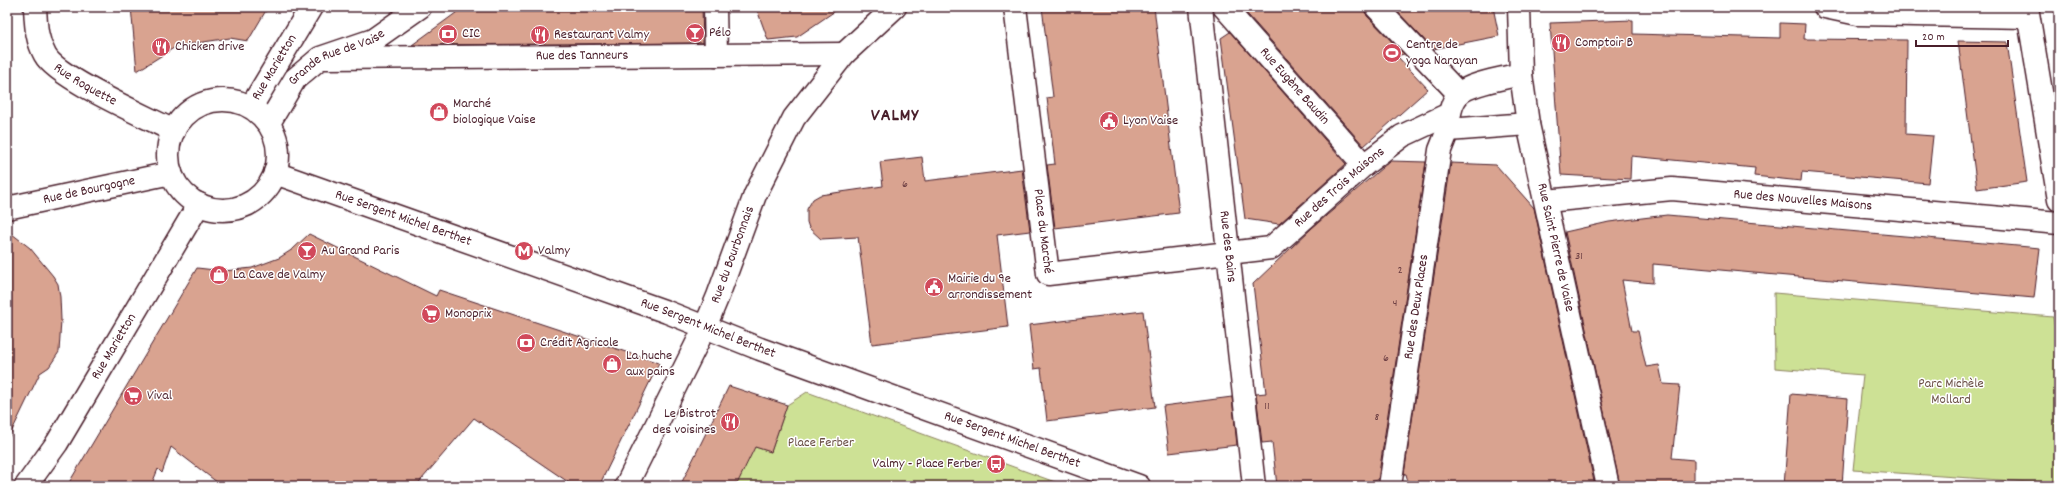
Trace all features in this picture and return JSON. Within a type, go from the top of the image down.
[{"type":"street","name":"Rue Roquette","points":[[35,7],[36,31],[45,56],[66,76],[174,131]]},
{"type":"street","name":"Rue Marietton","points":[[251,107],[311,7]]},
{"type":"street","name":"Grande Rue de Vaise","points":[[269,123],[295,79],[320,58],[373,40],[420,7]]},
{"type":"street","points":[[715,7],[716,55]]},
{"type":"street","points":[[844,54],[895,7]]},
{"type":"street","name":"Place du Marché","points":[[1015,7],[1048,274],[1229,252]]},
{"type":"street","name":"Rue des Bains","points":[[1201,7],[1254,486]]},
{"type":"street","name":"Rue Eugène Baudin","points":[[1224,7],[1364,165]]},
{"type":"street","points":[[1376,7],[1459,94],[1477,85],[1521,74]]},
{"type":"street","name":"Rue Saint Pierre de Vaise","points":[[1519,7],[1521,74],[1528,124],[1608,486]]},
{"type":"street","points":[[1825,7],[1858,14],[2028,12],[2059,200]]},
{"type":"street","name":"Rue des Tanneurs","points":[[320,58],[844,54]]},
{"type":"street","name":"Rue du Bourbonnais","points":[[626,486],[705,327],[755,195],[794,118],[844,54]]},
{"type":"street","name":"Rue des Deux Places","points":[[1390,486],[1440,150],[1459,94]]},
{"type":"street","points":[[222,100],[238,101],[251,107],[269,123],[276,138],[278,156],[275,173],[266,189],[252,201],[235,209],[217,209],[199,204],[187,196],[178,186],[171,173],[169,159],[170,144],[174,131],[183,118],[194,108],[208,102],[222,100]]},
{"type":"street","points":[[1449,122],[1528,124]]},
{"type":"street","name":"Rue des Trois Maisons","points":[[1229,252],[1271,248],[1364,165],[1402,136],[1449,122]]},
{"type":"street","name":"Rue de Bourgogne","points":[[7,208],[171,173]]},
{"type":"street","name":"Rue Sergent Michel Berthet","points":[[275,173],[705,327],[865,388],[1139,486]]},
{"type":"street","name":"Rue des Nouvelles Maisons","points":[[1546,201],[1672,189],[2059,223]]},
{"type":"street","name":"Rue Marietton","points":[[26,486],[57,443],[199,204]]},
{"type":"green space","name":"Parc Michèle Mollard","points":[[1774,293],[2053,317],[2059,353],[2059,484],[1853,470],[1863,375],[1775,368]]},
{"type":"green space","name":"Place Ferber","points":[[807,392],[1066,486],[736,486],[740,442],[771,452],[787,405]]},
{"type":"building","points":[[131,7],[268,7],[248,41],[230,38],[177,46],[137,71]]},
{"type":"building","points":[[464,7],[702,7],[703,43],[412,45]]},
{"type":"building","points":[[756,7],[841,7],[797,37],[768,40]]},
{"type":"building","name":"Lyon Vaise","points":[[1042,7],[1154,7],[1179,213],[1055,228],[1047,165],[1055,164],[1047,98],[1053,97]]},
{"type":"building","points":[[1241,7],[1364,7],[1367,16],[1404,54],[1397,56],[1428,89],[1364,146]]},
{"type":"building","points":[[1393,7],[1493,7],[1499,36],[1433,49]]},
{"type":"building","points":[[1633,20],[1633,34],[1780,38],[1780,23],[1805,24],[1804,39],[1907,40],[1906,134],[1933,136],[1928,183],[1802,172],[1801,181],[1754,176],[1755,168],[1631,156],[1630,179],[1561,175],[1550,23]]},
{"type":"building","points":[[1230,32],[1346,164],[1279,224],[1245,219],[1221,38]]},
{"type":"building","points":[[1958,41],[2007,42],[2027,182],[1977,189]]},
{"type":"building","name":"Mairie du 9e arrondissement","points":[[922,157],[925,181],[1022,169],[1030,231],[997,235],[1008,327],[872,344],[858,237],[821,239],[809,228],[807,222],[807,209],[813,199],[820,195],[883,186],[880,162]]},
{"type":"building","points":[[1390,161],[1426,162],[1378,480],[1352,486],[1277,486],[1272,442],[1262,443],[1256,394],[1266,393],[1253,284],[1312,228]]},
{"type":"building","points":[[1451,163],[1496,165],[1534,208],[1595,486],[1409,486],[1406,474],[1404,474]]},
{"type":"building","points":[[1667,215],[2040,248],[2034,298],[1653,264],[1653,283],[1622,280],[1632,331],[1638,331],[1646,367],[1659,365],[1663,384],[1680,385],[1672,458],[1694,460],[1694,486],[1620,486],[1565,232],[1609,222]]},
{"type":"building","points":[[7,230],[30,248],[58,284],[61,320],[59,352],[49,367],[40,373],[7,441]]},
{"type":"building","points":[[309,234],[436,296],[439,290],[659,363],[599,486],[574,486],[474,418],[416,486],[222,486],[171,447],[162,473],[158,469],[151,486],[67,486],[197,268],[224,271],[252,268],[279,258],[293,249]]},
{"type":"building","points":[[1143,311],[1155,407],[1047,421],[1041,368],[1034,369],[1029,325]]},
{"type":"building","points":[[729,386],[787,405],[771,452],[755,447],[736,486],[680,486]]},
{"type":"building","points":[[1791,394],[1848,399],[1842,486],[1784,486]]},
{"type":"building","points":[[1232,397],[1237,445],[1169,453],[1163,406]]},
{"type":"place","name":"Pélo","points":[[695,33]]},
{"type":"place","name":"CIC","points":[[448,34]]},
{"type":"place","name":"Restaurant Valmy","points":[[540,35]]},
{"type":"place","name":"Comptoir B","points":[[1561,43]]},
{"type":"place","name":"Chicken drive","points":[[161,47]]},
{"type":"place","name":"Centre de yoga Narayan","points":[[1392,53]]},
{"type":"place","name":"Marché biologique Vaise","points":[[439,112]]},
{"type":"place","name":"Lyon Vaise","points":[[1109,121]]},
{"type":"place","name":"Au Grand Paris","points":[[307,251]]},
{"type":"place","name":"Valmy","points":[[524,251]]},
{"type":"place","name":"La Cave de Valmy","points":[[219,275]]},
{"type":"place","name":"Mairie du 9e arrondissement","points":[[934,287]]},
{"type":"place","name":"Monoprix","points":[[431,314]]},
{"type":"place","name":"Crédit Agricole","points":[[526,343]]},
{"type":"place","name":"La huche aux pains","points":[[612,364]]},
{"type":"place","name":"Vival","points":[[133,396]]},
{"type":"place","name":"Le Bistrot des voisines","points":[[730,422]]},
{"type":"place","name":"Valmy - Place Ferber","points":[[996,464]]},
{"type":"district","name":"VALMY","points":[[895,116]]}]
